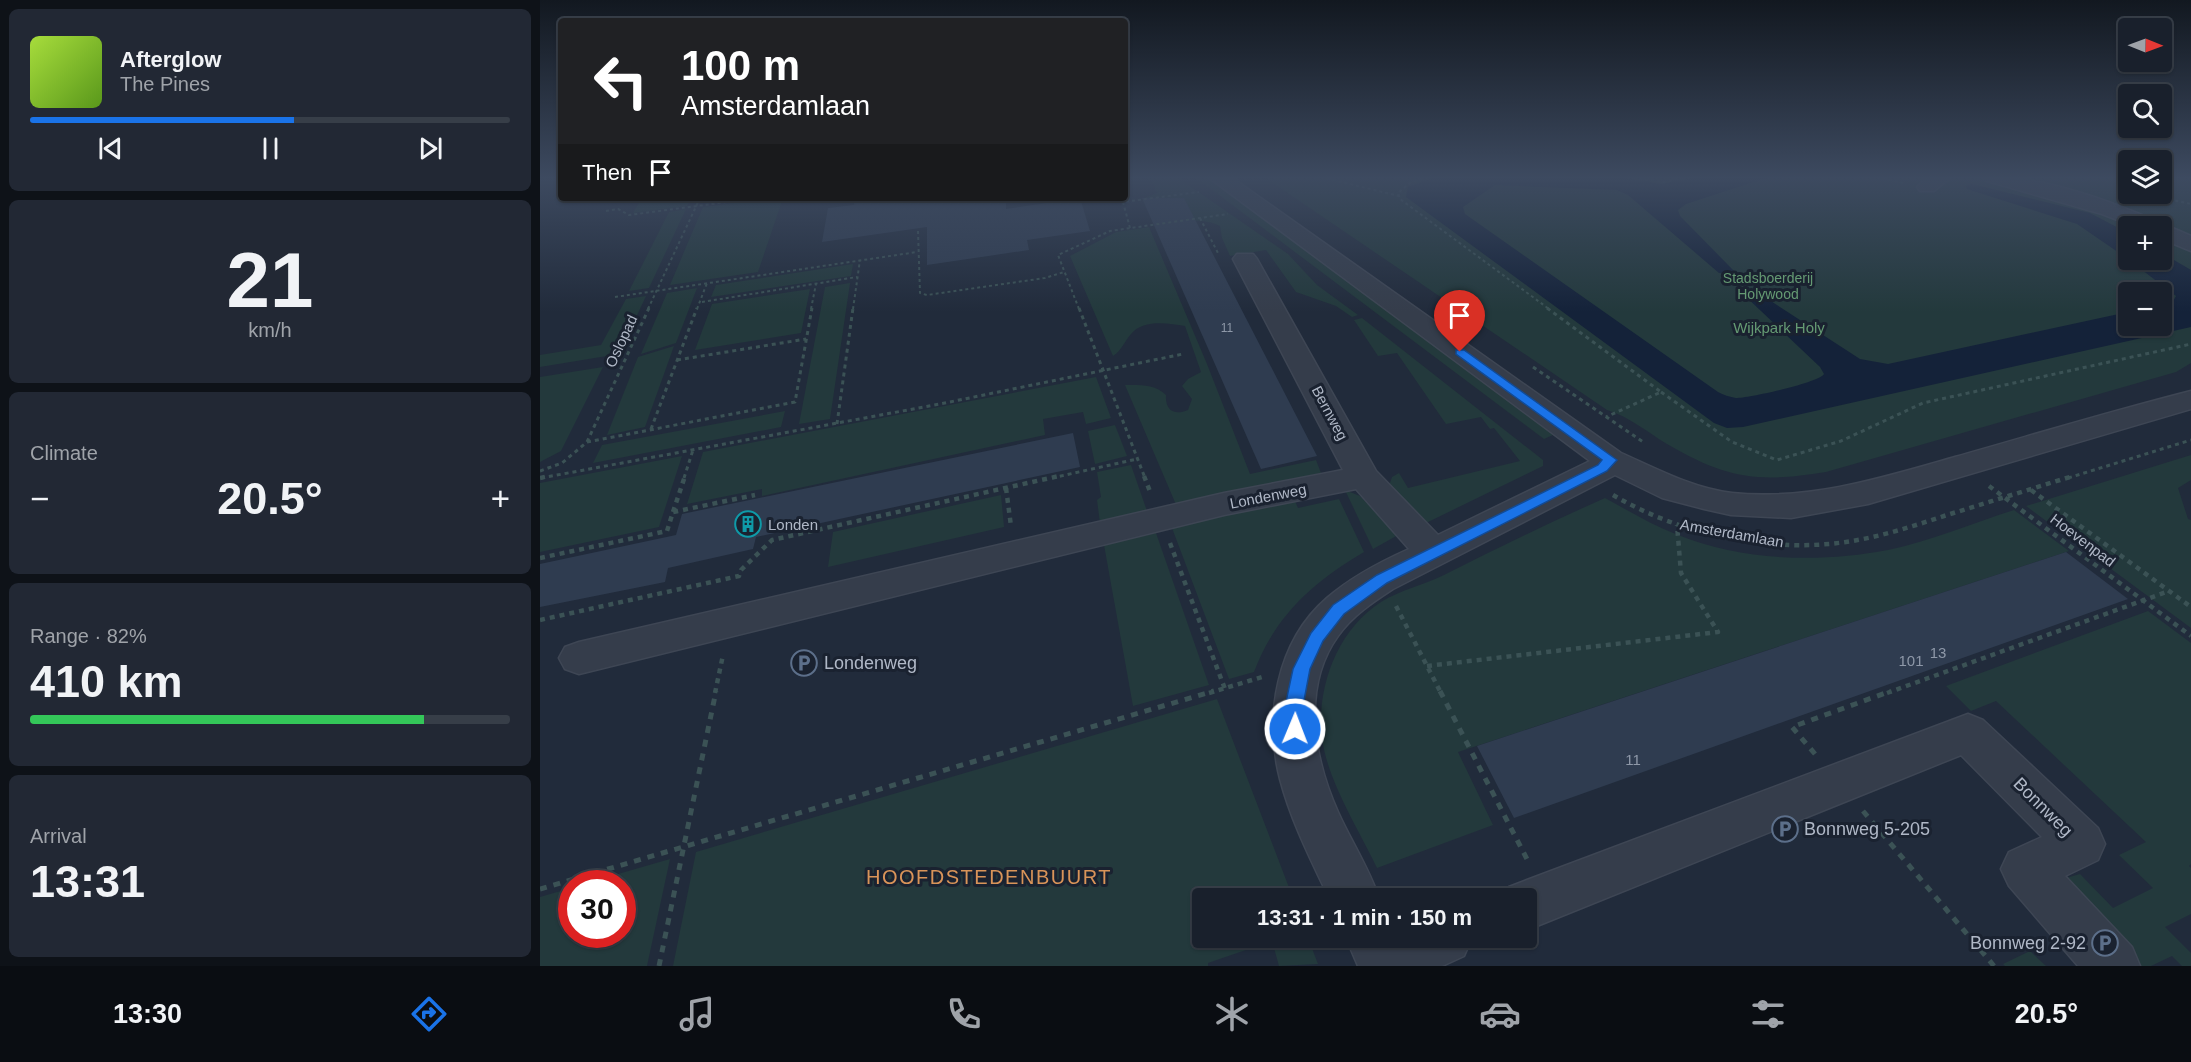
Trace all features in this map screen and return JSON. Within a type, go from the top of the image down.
[{"type":"street","name":"Amsterdamlaan","points":[[1265,222],[1598,468],[1636,473],[1684,492],[1731,504],[1791,507],[1868,493],[2191,399]]},
{"type":"street","points":[[2172,235],[2191,244]]},
{"type":"street","name":"Bernweg","points":[[1245,259],[1364,477],[1434,553]]},
{"type":"street","points":[[1349,888],[1322,827],[1299,764],[1293,711],[1301,669],[1316,638],[1338,609],[1382,579],[1598,468]]},
{"type":"street","name":"Londenweg","points":[[579,658],[1161,519],[1364,477]]},
{"type":"street","name":"Bonnweg","points":[[1537,901],[1968,733],[2081,844],[2026,869],[2113,966]]},
{"type":"street","points":[[1381,956],[1410,948]]},
{"type":"path","name":"Oslopad","points":[[540,471],[562,463],[587,442],[689,222]]},
{"type":"path","points":[[1128,222],[1130,228]]},
{"type":"path","points":[[1171,222],[1110,231],[1058,255],[1101,372],[1161,519],[1224,689]]},
{"type":"path","points":[[1202,222],[1222,259],[1245,259]]},
{"type":"path","points":[[1434,222],[1660,392],[1732,442],[1777,460],[1841,441],[1923,403],[2191,344]]},
{"type":"path","points":[[918,231],[920,293],[927,295],[959,292],[1064,273]]},
{"type":"path","points":[[615,297],[917,252]]},
{"type":"path","points":[[837,424],[860,260]]},
{"type":"path","points":[[702,302],[857,277]]},
{"type":"path","points":[[651,430],[707,283]]},
{"type":"path","points":[[587,442],[795,402],[816,284]]},
{"type":"path","points":[[678,360],[806,339]]},
{"type":"path","points":[[540,478],[837,424],[1183,354]]},
{"type":"path","points":[[1529,364],[1646,444]]},
{"type":"path","points":[[1606,417],[1660,392]]},
{"type":"path","name":"Amsterdamlaan","points":[[1598,468],[1623,502],[1677,525],[1754,539],[1827,544],[1886,533],[2191,440]]},
{"type":"path","points":[[540,558],[667,531],[693,450]]},
{"type":"path","points":[[659,966],[741,570],[772,540],[1137,459]]},
{"type":"path","points":[[1006,488],[1014,554]]},
{"type":"path","name":"Hoevenpad","points":[[2030,489],[2191,607]]},
{"type":"path","points":[[673,512],[755,495]]},
{"type":"path","name":"Hoevenpad","points":[[2006,497],[2191,636]]},
{"type":"path","points":[[1427,666],[1718,632],[1681,573],[1677,525]]},
{"type":"path","points":[[540,620],[739,576]]},
{"type":"path","points":[[1382,579],[1427,666],[1531,888]]},
{"type":"path","points":[[1994,966],[1792,727],[2169,591]]},
{"type":"path","points":[[540,889],[1272,674]]},
{"type":"green space","points":[[664,222],[680,222],[649,288],[629,291]]},
{"type":"green space","points":[[697,222],[775,222],[758,272],[670,285]]},
{"type":"green space","points":[[1208,222],[1242,222],[1288,254],[1317,285],[1358,315],[1352,317],[1336,306],[1296,292],[1266,250],[1230,256],[1222,238],[1220,226]]},
{"type":"green space","points":[[1255,222],[1267,222],[1555,434],[1544,439]]},
{"type":"green space","name":"Wijkpark Holy","points":[[1330,222],[2118,222],[2118,270],[2172,270],[2172,222],[2191,222],[2191,363],[2176,372],[1826,472],[1781,477],[1744,475],[1708,465],[1667,444],[1631,421],[1607,410]]},
{"type":"green space","points":[[1149,227],[1207,364],[1250,474],[1316,460],[1321,473],[1177,507],[1125,385],[1157,389],[1166,395],[1167,405],[1171,410],[1183,412],[1188,410],[1192,399],[1182,386],[1188,379],[1201,372],[1185,326],[1156,323],[1142,326],[1131,334],[1113,356],[1070,256],[1116,232]]},
{"type":"green space","points":[[853,264],[851,276],[711,297],[716,285]]},
{"type":"green space","points":[[850,283],[830,419],[799,424],[825,287]]},
{"type":"green space","points":[[697,288],[676,343],[641,354],[667,293]]},
{"type":"green space","points":[[810,289],[801,333],[695,350],[712,304]]},
{"type":"green space","points":[[646,296],[619,354],[540,367],[540,355],[601,345],[626,299]]},
{"type":"green space","points":[[1362,318],[1543,460],[1543,466],[1426,523],[1391,489],[1389,486],[1392,477],[1399,473],[1408,488],[1520,461],[1494,428],[1490,429],[1481,417],[1446,424],[1397,353],[1378,356],[1354,320]]},
{"type":"green space","points":[[674,346],[645,427],[607,435],[638,357]]},
{"type":"green space","points":[[603,367],[561,451],[540,462],[540,377]]},
{"type":"green space","points":[[1096,377],[1111,418],[1086,424],[1083,412],[1043,419],[1045,435],[762,496],[762,489],[687,504],[703,452]]},
{"type":"green space","points":[[785,411],[781,427],[593,463],[602,445]]},
{"type":"green space","points":[[1115,425],[1127,456],[1095,464],[1088,431]]},
{"type":"green space","points":[[2191,455],[2191,480],[2178,488],[2188,519],[2191,520],[2191,628],[2026,506]]},
{"type":"green space","points":[[682,456],[659,527],[540,552],[540,483]]},
{"type":"green space","points":[[1131,465],[1147,511],[1100,523],[1097,500],[1101,497],[1097,472]]},
{"type":"green space","points":[[1345,490],[1360,496],[1398,535],[1373,549]]},
{"type":"green space","points":[[1001,495],[1004,527],[828,567],[833,532]]},
{"type":"green space","points":[[1605,498],[1678,535],[1703,544],[1755,555],[1836,557],[1888,550],[1936,537],[2014,510],[2069,551],[1458,752],[1493,825],[1377,868],[1337,788],[1330,771],[1322,738],[1322,700],[1326,680],[1341,644],[1366,614],[1388,598],[1436,579]]},
{"type":"green space","points":[[1294,499],[1298,508],[1339,499],[1364,552],[1312,588],[1298,602],[1273,634],[1254,672],[1229,679],[1172,528]]},
{"type":"green space","points":[[1156,533],[1209,685],[1133,706],[1104,545]]},
{"type":"green space","points":[[2148,611],[2191,643],[2191,864],[2189,866],[2191,868],[2191,914],[2165,927],[2191,953],[2191,966],[2182,966],[2172,956],[2151,966],[2139,966],[2066,878],[2080,874],[2113,908],[2153,888],[2119,855],[2146,842],[1996,701],[1971,711],[1946,686]]},
{"type":"green space","points":[[1217,699],[1289,888],[1192,888],[1192,948],[1252,948],[1208,963],[1208,966],[673,966],[696,852]]},
{"type":"green space","points":[[670,859],[647,966],[540,966],[540,897],[558,892],[558,948],[636,948],[636,870],[632,870]]},
{"type":"green space","points":[[1274,948],[1312,948],[1318,964],[1279,966]]},
{"type":"green space","points":[[2030,951],[2046,966],[2005,966],[2003,964]]},
{"type":"water","points":[[1440,222],[1476,222],[1718,392],[1734,398],[1754,396],[1810,382],[1824,374],[1820,367],[1742,293],[1757,292],[1860,359],[1888,364],[2118,314],[2118,336],[2151,336],[1743,427],[1727,428],[1714,423]]},
{"type":"water","points":[[1660,222],[1686,222],[1734,271],[1729,274],[1719,273]]},
{"type":"water","points":[[2071,222],[2107,222],[2118,228],[2118,252]]},
{"type":"water","points":[[2172,259],[2191,270],[2191,327],[2172,331],[2172,303],[2176,296],[2172,293],[2172,282],[2158,282],[2142,270],[2172,270]]},
{"type":"building","points":[[826,222],[1087,222],[1090,231],[1027,240],[1029,250],[927,265],[927,227],[822,242]]},
{"type":"building","points":[[1153,222],[1196,222],[1317,456],[1261,469]]},
{"type":"building","name":"Londen","points":[[1073,433],[1080,467],[756,537],[753,549],[668,568],[665,582],[540,607],[540,564],[676,535],[682,514]]},
{"type":"building","points":[[2066,552],[2128,599],[1514,818],[1477,746]]},
{"type":"place","name":"Londen","points":[[748,524]]},
{"type":"place","name":"Londenweg","points":[[804,663]]},
{"type":"place","name":"Bonnweg 5-205","points":[[1785,829]]},
{"type":"place","name":"Bonnweg 2-92","points":[[2105,943]]},
{"type":"district","name":"HOOFDSTEDENBUURT","points":[[989,877]]},
{"type":"route","points":[[1295,729],[1293,711],[1301,669],[1316,638],[1338,609],[1382,579],[1603,468],[1610,460],[1460,352]]},
{"type":"park label","name":"Stadsboerderij Holywood","points":[[1768,286]]}]
